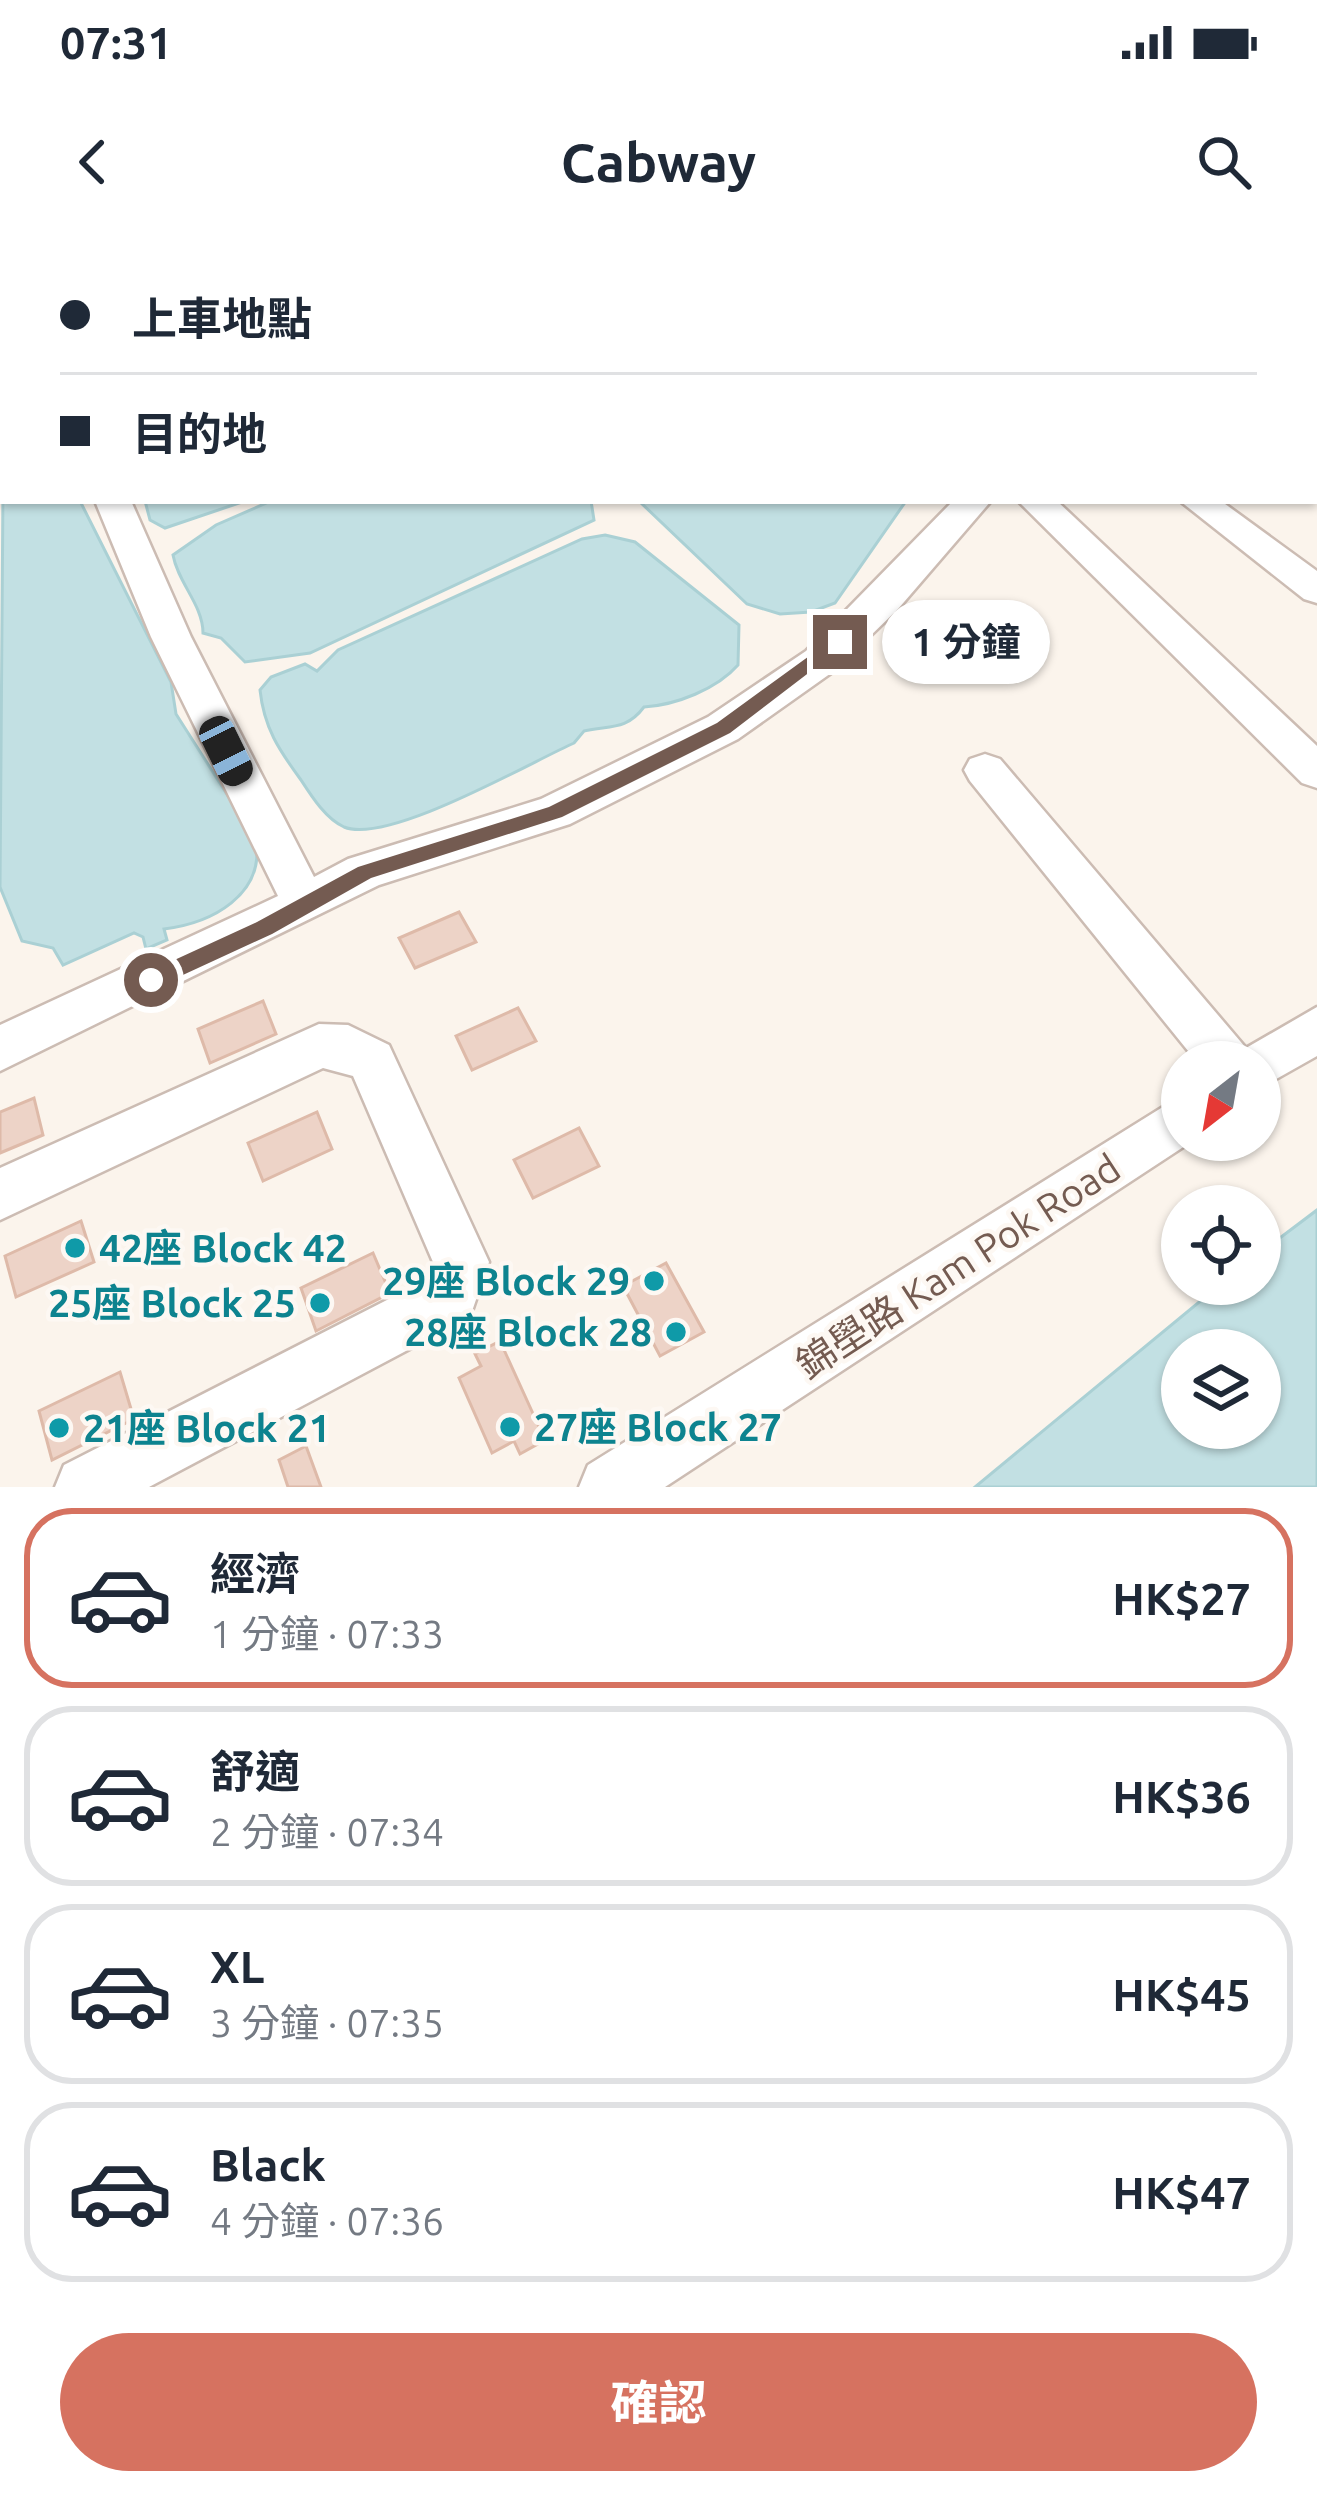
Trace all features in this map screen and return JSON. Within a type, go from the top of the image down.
[{"type":"street","points":[[114,504],[171,637],[304,904]]},
{"type":"street","points":[[0,1048],[364,872],[555,812],[723,728],[820,662],[884,600],[970,504]]},
{"type":"street","points":[[1039,504],[1317,772]]},
{"type":"street","points":[[1202,504],[1317,590]]},
{"type":"street","points":[[985,770],[1210,1041]]},
{"type":"street","points":[[1281,1052],[1317,1029]]},
{"type":"street","points":[[0,1195],[320,1046],[348,1047],[371,1061],[460,1262],[450,1298],[432,1310],[86,1487]]},
{"type":"street","name":"錦壆路 Kam Pok Road","points":[[610,1487],[1161,1133]]},
{"type":"water","points":[[3,504],[82,504],[171,682],[176,714],[256,840],[257,859],[244,891],[217,913],[164,929],[167,940],[146,949],[143,937],[134,933],[63,965],[53,948],[22,941],[0,887]]},
{"type":"water","points":[[146,504],[236,504],[165,528],[150,520]]},
{"type":"water","points":[[264,504],[591,504],[594,520],[310,653],[245,662],[221,638],[203,633],[173,555],[216,525]]},
{"type":"water","points":[[642,504],[904,504],[835,603],[811,612],[780,614],[747,604]]},
{"type":"water","points":[[605,535],[635,542],[739,625],[738,665],[695,694],[644,707],[624,724],[584,731],[574,743],[424,814],[365,829],[344,827],[325,813],[269,727],[260,690],[271,677],[305,664],[317,671],[338,650],[582,539]]},
{"type":"water","points":[[1317,1210],[1317,1487],[975,1487],[1161,1334],[1161,1449],[1281,1449],[1281,1329],[1166,1329],[1196,1305],[1281,1305],[1281,1237]]},
{"type":"building","points":[[459,912],[476,942],[415,968],[399,938]]},
{"type":"building","points":[[263,1001],[276,1034],[210,1063],[198,1029]]},
{"type":"building","points":[[518,1008],[536,1041],[472,1070],[456,1036]]},
{"type":"building","points":[[34,1098],[43,1135],[0,1153],[0,1112]]},
{"type":"building","points":[[317,1112],[332,1149],[263,1181],[248,1143]]},
{"type":"building","points":[[579,1128],[599,1166],[533,1198],[514,1160]]},
{"type":"building","points":[[81,1221],[94,1262],[16,1297],[5,1256]]},
{"type":"building","points":[[373,1253],[390,1293],[316,1331],[301,1288]]},
{"type":"building","points":[[666,1263],[704,1332],[660,1356],[623,1286]]},
{"type":"building","points":[[500,1341],[545,1440],[520,1454],[514,1441],[492,1453],[459,1378],[481,1366],[475,1354]]},
{"type":"building","points":[[120,1372],[134,1419],[52,1460],[39,1411]]},
{"type":"building","points":[[306,1446],[321,1487],[288,1487],[279,1460]]},
{"type":"place","name":"42座 Block 42","points":[[75,1248]]},
{"type":"place","name":"29座 Block 29","points":[[654,1281]]},
{"type":"place","name":"25座 Block 25","points":[[320,1303]]},
{"type":"place","name":"28座 Block 28","points":[[676,1332]]},
{"type":"place","name":"27座 Block 27","points":[[510,1427]]},
{"type":"place","name":"21座 Block 21","points":[[59,1428]]},
{"type":"route","points":[[151,980],[265,928],[364,872],[555,812],[723,728],[820,662],[840,642]]}]
